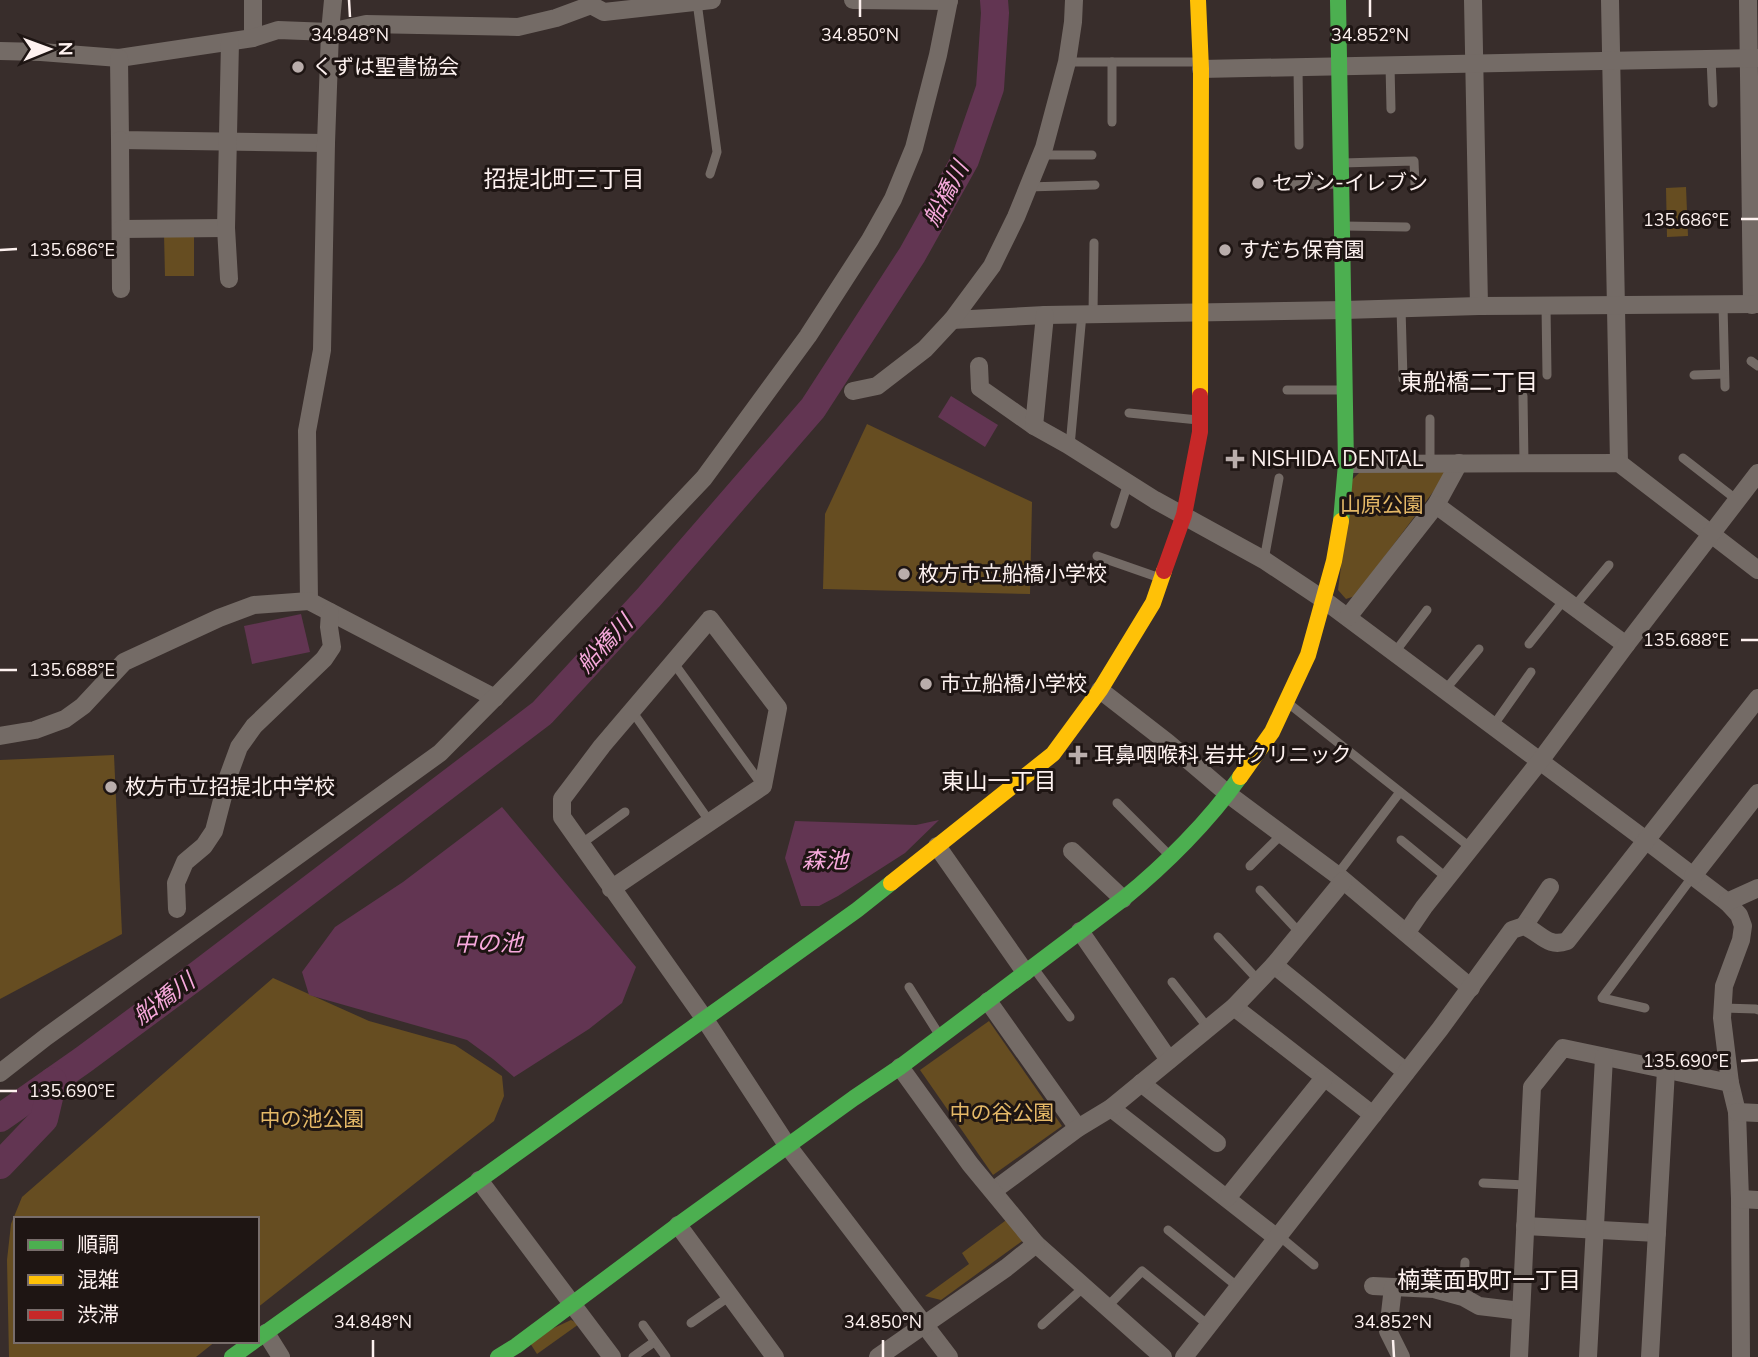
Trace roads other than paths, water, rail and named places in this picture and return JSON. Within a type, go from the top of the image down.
[{"type":"street","points":[[253,0],[253,38]]},
{"type":"street","points":[[309,601],[307,431],[322,350],[326,143],[333,0]]},
{"type":"street","points":[[0,1073],[440,753],[704,478],[808,336],[870,240],[914,148],[925,112],[949,1],[853,0]]},
{"type":"street","points":[[853,391],[877,386],[925,349],[952,320],[992,266],[1016,217],[1041,155],[1067,62],[1074,0]]},
{"type":"street","points":[[281,1357],[259,1338],[857,910],[1053,754],[1100,690],[1153,603],[1184,515],[1200,432],[1201,66],[1198,0]]},
{"type":"street","points":[[498,1357],[520,1351],[572,1304],[788,1145],[900,1067],[1143,883],[1228,794],[1272,732],[1308,655],[1334,561],[1341,520],[1346,464],[1346,390],[1338,0]]},
{"type":"street","points":[[1473,0],[1479,306]]},
{"type":"street","points":[[1610,0],[1619,463]]},
{"type":"street","points":[[952,320],[1045,315],[1479,306],[1755,305],[1753,58],[1748,0]]},
{"type":"street","points":[[0,51],[119,58],[253,38],[278,30],[330,32],[366,24],[518,27],[556,18],[591,3],[604,12],[705,1]]},
{"type":"street","points":[[229,279],[226,228],[230,42]]},
{"type":"street","points":[[119,58],[121,289]]},
{"type":"street","points":[[1201,66],[1298,67],[1753,58]]},
{"type":"street","points":[[120,140],[326,143]]},
{"type":"street","points":[[121,229],[226,228]]},
{"type":"street","points":[[1034,426],[1045,315]]},
{"type":"street","points":[[979,366],[980,387],[1034,426],[1264,560],[1324,600],[1647,841],[1727,902],[1739,915],[1743,926],[1741,940],[1724,986],[1722,1018],[1749,1199],[1750,1284],[1741,1357]]},
{"type":"street","points":[[1346,464],[1619,463],[1758,570]]},
{"type":"street","points":[[1348,617],[1436,505],[1459,464]]},
{"type":"street","points":[[1406,932],[1540,761],[1758,472]]},
{"type":"street","points":[[1436,505],[1626,645]]},
{"type":"street","points":[[0,736],[35,730],[65,719],[83,706],[124,662],[219,618],[254,606],[309,601],[495,698]]},
{"type":"street","points":[[177,909],[176,883],[185,862],[204,846],[214,831],[239,747],[254,726],[324,659],[332,647],[330,612]]},
{"type":"street","points":[[611,890],[763,786],[778,708],[710,619],[602,746],[562,799],[562,817],[611,890],[704,1018],[788,1145],[949,1357]]},
{"type":"street","points":[[1100,690],[1228,794],[1340,878],[1471,988]]},
{"type":"street","points":[[1524,926],[1535,930],[1552,944],[1567,941],[1758,698]]},
{"type":"street","points":[[1693,876],[1758,793]]},
{"type":"street","points":[[937,846],[1029,969]]},
{"type":"street","points":[[1072,851],[1123,899]]},
{"type":"street","points":[[993,1191],[1078,1128],[1111,1108],[1234,1007],[1274,965],[1340,878]]},
{"type":"street","points":[[1184,1357],[1471,988],[1512,930],[1524,926],[1550,887]]},
{"type":"street","points":[[1727,902],[1758,888]]},
{"type":"street","points":[[1080,931],[1169,1060]]},
{"type":"street","points":[[1274,965],[1406,1072]]},
{"type":"street","points":[[988,1001],[1078,1128]]},
{"type":"street","points":[[1234,1007],[1373,1115]]},
{"type":"street","points":[[1519,1357],[1532,1087],[1563,1048],[1730,1083]]},
{"type":"street","points":[[1588,1357],[1604,1057]]},
{"type":"street","points":[[900,1067],[970,1164],[1036,1244],[1163,1357]]},
{"type":"street","points":[[1650,1357],[1666,1070]]},
{"type":"street","points":[[1227,1198],[1324,1078]]},
{"type":"street","points":[[1141,1083],[1217,1143]]},
{"type":"street","points":[[1111,1108],[1278,1237]]},
{"type":"street","points":[[1737,1112],[1758,1112]]},
{"type":"street","points":[[479,1180],[612,1357]]},
{"type":"street","points":[[678,1225],[775,1357]]},
{"type":"street","points":[[1525,1226],[1657,1233]]},
{"type":"street","points":[[878,1357],[1036,1244]]},
{"type":"street","points":[[1373,1286],[1434,1290],[1463,1297],[1479,1306],[1521,1311]]},
{"type":"street","points":[[1393,1287],[1388,1331],[1401,1357]]},
{"type":"street","points":[[232,1357],[252,1343]]},
{"type":"lane","points":[[705,1],[717,152],[710,174]]},
{"type":"lane","points":[[1712,59],[1713,103]]},
{"type":"lane","points":[[1067,62],[1201,66]]},
{"type":"lane","points":[[1112,62],[1112,122]]},
{"type":"lane","points":[[1390,65],[1391,109]]},
{"type":"lane","points":[[1298,67],[1299,145]]},
{"type":"lane","points":[[1041,155],[1092,155]]},
{"type":"lane","points":[[1342,163],[1414,160],[1415,185]]},
{"type":"lane","points":[[1279,185],[1342,184]]},
{"type":"lane","points":[[1028,187],[1095,186]]},
{"type":"lane","points":[[1343,226],[1406,226]]},
{"type":"lane","points":[[1070,446],[1088,314],[1094,243]]},
{"type":"lane","points":[[1723,305],[1725,387]]},
{"type":"lane","points":[[1546,306],[1547,375]]},
{"type":"lane","points":[[1402,308],[1403,379]]},
{"type":"lane","points":[[1694,376],[1724,374]]},
{"type":"lane","points":[[1287,390],[1346,390]]},
{"type":"lane","points":[[1523,396],[1524,463]]},
{"type":"lane","points":[[1129,413],[1200,420]]},
{"type":"lane","points":[[1430,419],[1430,463]]},
{"type":"lane","points":[[1684,458],[1737,500]]},
{"type":"lane","points":[[1264,560],[1279,478]]},
{"type":"lane","points":[[1115,524],[1128,483]]},
{"type":"lane","points":[[1097,556],[1161,579]]},
{"type":"lane","points":[[1529,644],[1609,565]]},
{"type":"lane","points":[[1395,652],[1427,610]]},
{"type":"lane","points":[[1445,690],[1479,649]]},
{"type":"lane","points":[[673,662],[763,786]]},
{"type":"lane","points":[[1493,726],[1531,672]]},
{"type":"lane","points":[[1287,702],[1471,848]]},
{"type":"lane","points":[[632,710],[710,822]]},
{"type":"lane","points":[[1340,878],[1401,792]]},
{"type":"lane","points":[[1117,803],[1170,856]]},
{"type":"lane","points":[[580,845],[625,812]]},
{"type":"lane","points":[[1251,866],[1282,834]]},
{"type":"lane","points":[[1401,840],[1447,878]]},
{"type":"lane","points":[[1645,1008],[1602,998],[1693,876]]},
{"type":"lane","points":[[1260,890],[1300,933]]},
{"type":"lane","points":[[1218,937],[1259,981]]},
{"type":"lane","points":[[1029,969],[1070,1017]]},
{"type":"lane","points":[[1172,982],[1208,1028]]},
{"type":"lane","points":[[909,987],[940,1037]]},
{"type":"lane","points":[[1723,1008],[1758,1010]]},
{"type":"lane","points":[[1483,1183],[1528,1185]]},
{"type":"lane","points":[[1168,1230],[1238,1287]]},
{"type":"lane","points":[[1278,1237],[1314,1265]]},
{"type":"lane","points":[[1463,1297],[1465,1262]]},
{"type":"lane","points":[[1107,1307],[1142,1271],[1208,1325]]},
{"type":"lane","points":[[1042,1325],[1084,1287]]},
{"type":"lane","points":[[691,1323],[730,1296]]},
{"type":"lane","points":[[643,1325],[666,1357]]},
{"type":"lane","points":[[633,1357],[654,1342]]},
{"type":"water","points":[[951,396],[998,425],[985,447],[938,417]]},
{"type":"water","points":[[301,614],[310,652],[252,664],[244,626]]},
{"type":"water","name":"中の池","points":[[502,807],[636,967],[622,1003],[589,1029],[514,1077],[467,1040],[309,995],[302,972],[335,927],[403,882]]},
{"type":"water","name":"森池","points":[[939,820],[905,853],[838,896],[819,906],[801,906],[785,858],[795,821],[916,825]]},
{"type":"waterway","name":"船橋川","points":[[0,1118],[199,974],[542,713],[649,597],[813,408],[912,255],[965,160],[990,88],[994,0]]},
{"type":"waterway","points":[[0,1165],[44,1119],[53,1081]]},
{"type":"place","name":"くずは聖書協会","points":[[298,67]]},
{"type":"place","name":"セブン-イレブン","points":[[1258,183]]},
{"type":"place","name":"すだち保育園","points":[[1225,250]]},
{"type":"place","name":"NISHIDA DENTAL","points":[[1235,459]]},
{"type":"place","name":"枚方市立船橋小学校","points":[[904,574]]},
{"type":"place","name":"市立船橋小学校","points":[[926,684]]},
{"type":"place","name":"耳鼻咽喉科 岩井クリニック","points":[[1078,755]]},
{"type":"place","name":"枚方市立招提北中学校","points":[[111,787]]},
{"type":"district","name":"招提北町三丁目","points":[[564,179]]},
{"type":"district","name":"東船橋二丁目","points":[[1469,382]]},
{"type":"district","name":"東山一丁目","points":[[999,781]]},
{"type":"district","name":"楠葉面取町一丁目","points":[[1489,1280]]},
{"type":"park label","name":"山原公園","points":[[1382,505]]},
{"type":"park label","name":"中の谷公園","points":[[1002,1113]]},
{"type":"park label","name":"中の池公園","points":[[312,1119]]}]
